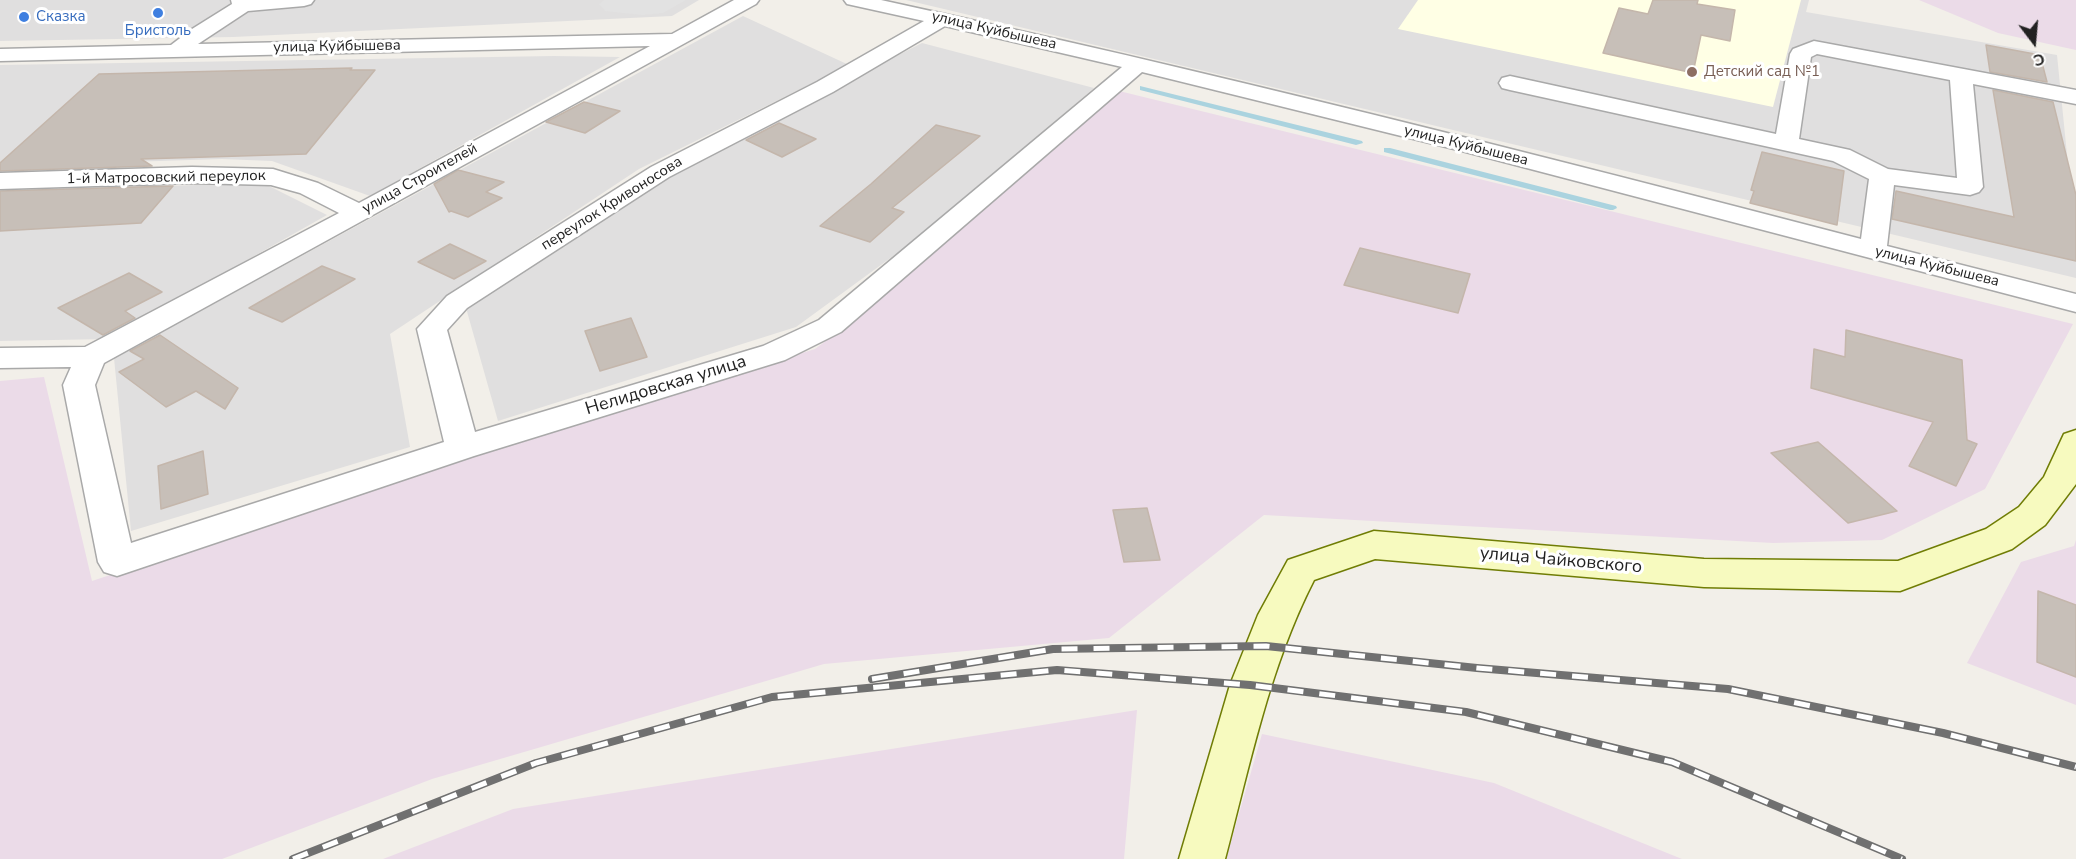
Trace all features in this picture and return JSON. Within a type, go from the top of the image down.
[{"type":"street","points":[[176,51],[242,3],[304,0]]},
{"type":"street","name":"улица Строителей","points":[[91,357],[749,0]]},
{"type":"street","name":"улица Куйбышева","points":[[854,0],[943,19],[1454,142],[2076,303]]},
{"type":"street","name":"переулок Кривоносова","points":[[462,448],[432,329],[457,302],[660,172],[825,87],[943,19]]},
{"type":"street","name":"улица Куйбышева","points":[[0,55],[674,39]]},
{"type":"street","points":[[1786,143],[1801,54],[1814,47],[2076,97]]},
{"type":"street","name":"Нелидовская улица","points":[[91,357],[79,385],[117,562],[462,448],[774,353],[830,326],[1137,65]]},
{"type":"street","points":[[1510,83],[1841,155],[1882,176],[1970,188],[1961,75]]},
{"type":"street","name":"1-й Матросовский переулок","points":[[0,181],[192,175],[273,177],[309,188],[359,213]]},
{"type":"street","points":[[1873,251],[1882,176]]},
{"type":"street","points":[[0,358],[91,357]]},
{"type":"street","name":"улица Чайковского","points":[[1202,859],[1251,685],[1277,615],[1301,570],[1374,545],[1704,573],[1900,576],[1999,540],[2032,516],[2059,483],[2076,442]]},
{"type":"shaded area","points":[[0,0],[699,0],[672,16],[233,37],[0,41]]},
{"type":"shaded area","points":[[604,0],[686,0],[663,13],[642,15],[605,11],[599,4]]},
{"type":"shaded area","points":[[906,0],[1809,0],[1806,12],[2057,55],[2076,244],[2076,278]]},
{"type":"shaded area","name":"Детский сад №1","points":[[1418,0],[1801,0],[1773,107],[1398,29]]},
{"type":"shaded area","points":[[1919,0],[2076,0],[2076,50],[1998,33]]},
{"type":"shaded area","points":[[743,16],[849,65],[639,169],[390,334],[410,447],[131,531],[114,358]]},
{"type":"shaded area","points":[[922,43],[1094,88],[926,232],[796,327],[498,421],[466,308],[698,156]]},
{"type":"shaded area","points":[[554,56],[620,57],[370,196],[272,161],[222,159],[0,166],[0,65]]},
{"type":"shaded area","points":[[1119,91],[2073,324],[1985,489],[1882,540],[1773,543],[1264,515],[1109,638],[824,664],[432,779],[222,859],[0,859],[0,381],[44,377],[92,581],[460,459],[815,349],[876,303]]},
{"type":"shaded area","points":[[263,183],[327,215],[107,339],[0,341],[0,191]]},
{"type":"shaded area","points":[[2076,540],[2076,705],[1967,663],[2021,562],[2074,546]]},
{"type":"shaded area","points":[[1137,710],[1124,859],[383,859],[513,809]]},
{"type":"shaded area","points":[[1262,734],[1494,783],[1682,859],[1226,859]]},
{"type":"building","points":[[1653,0],[1698,0],[1697,4],[1735,10],[1730,41],[1701,35],[1693,73],[1603,53],[1619,8],[1648,14]]},
{"type":"building","points":[[1986,45],[2040,55],[2047,82],[1990,72]]},
{"type":"building","points":[[352,68],[350,70],[375,70],[306,154],[141,159],[152,166],[0,171],[0,163],[99,74]]},
{"type":"building","points":[[1993,90],[2053,102],[2076,195],[2076,261],[1892,219],[1896,191],[2014,217]]},
{"type":"building","points":[[584,102],[620,111],[585,133],[546,122]]},
{"type":"building","points":[[779,123],[816,139],[782,157],[746,140]]},
{"type":"building","points":[[936,125],[980,136],[892,208],[904,212],[870,242],[820,226],[871,184]]},
{"type":"building","points":[[1762,152],[1844,171],[1837,225],[1750,203],[1754,191],[1751,190]]},
{"type":"building","points":[[458,170],[504,182],[486,192],[502,198],[468,217],[449,212],[434,184]]},
{"type":"building","points":[[173,186],[141,223],[0,231],[0,191]]},
{"type":"building","points":[[450,244],[486,261],[454,279],[418,262]]},
{"type":"building","points":[[1360,248],[1470,274],[1458,313],[1344,285]]},
{"type":"building","points":[[322,266],[355,279],[282,322],[249,308]]},
{"type":"building","points":[[129,273],[162,292],[125,311],[135,318],[103,335],[58,308]]},
{"type":"building","points":[[631,318],[647,357],[600,371],[585,331]]},
{"type":"building","points":[[1846,330],[1962,360],[1967,440],[1977,444],[1956,486],[1909,466],[1933,422],[1811,388],[1814,349],[1845,357]]},
{"type":"building","points":[[160,335],[238,388],[225,409],[196,391],[166,407],[119,372],[144,359],[130,351]]},
{"type":"building","points":[[1818,442],[1897,511],[1848,523],[1771,453]]},
{"type":"building","points":[[203,451],[208,494],[161,509],[158,466]]},
{"type":"building","points":[[1147,508],[1160,560],[1124,562],[1113,510]]},
{"type":"building","points":[[2038,591],[2076,605],[2076,677],[2037,662]]},
{"type":"waterway","points":[[1143,88],[1359,143]]},
{"type":"waterway","points":[[1387,150],[1613,208]]},
{"type":"railway","points":[[872,679],[1053,649],[1266,646],[1477,668],[1728,689],[1943,733],[2076,767]]},
{"type":"railway","points":[[293,859],[536,763],[772,697],[1057,670],[1250,685],[1466,712],[1672,762],[1902,859]]},
{"type":"place","name":"Бристоль","points":[[158,13]]},
{"type":"place","name":"Сказка","points":[[24,17]]},
{"type":"place","name":"Детский сад №1","points":[[1692,72]]}]
